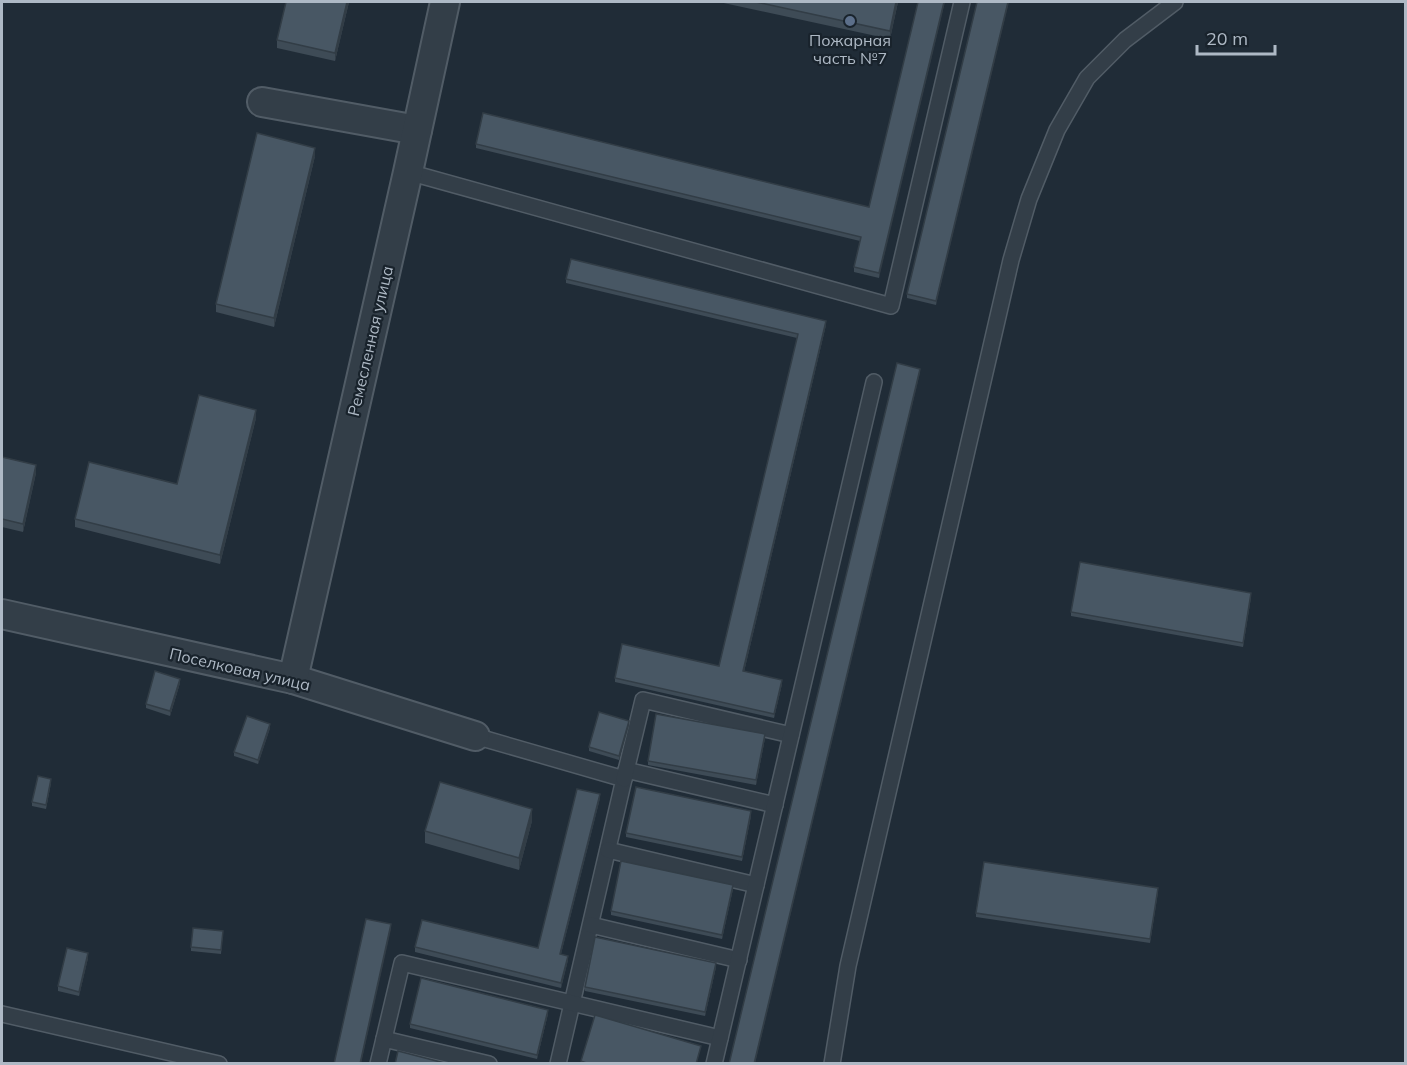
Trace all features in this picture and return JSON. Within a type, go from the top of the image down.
[{"type":"street","name":"Ремесленная улица","points":[[292,679],[445,2]]},
{"type":"street","points":[[262,102],[417,130]]},
{"type":"street","name":"Поселковая улица","points":[[2,614],[292,679],[475,736]]},
{"type":"lane","points":[[408,172],[891,306],[962,2]]},
{"type":"lane","points":[[832,1064],[848,966],[1011,260],[1029,199],[1057,130],[1087,78],[1125,40],[1175,2]]},
{"type":"lane","points":[[714,1064],[874,382]]},
{"type":"lane","points":[[558,1064],[643,700],[791,735]]},
{"type":"lane","points":[[475,736],[625,775],[775,805]]},
{"type":"lane","points":[[608,850],[756,885]]},
{"type":"lane","points":[[591,926],[739,960]]},
{"type":"lane","points":[[378,1064],[402,963],[720,1038]]},
{"type":"lane","points":[[2,1014],[219,1064]]},
{"type":"lane","points":[[384,1039],[489,1064]]},
{"type":"building","points":[[286,2],[347,2],[335,53],[277,40]]},
{"type":"building","name":"Пожарная часть №7","points":[[756,2],[896,2],[890,31]]},
{"type":"building","points":[[918,2],[944,2],[879,273],[854,267],[861,237],[476,144],[483,113],[869,207]]},
{"type":"building","points":[[977,2],[1008,2],[936,301],[907,294]]},
{"type":"building","points":[[257,133],[315,148],[274,318],[216,304]]},
{"type":"building","points":[[571,259],[826,321],[743,671],[782,680],[774,714],[615,678],[622,644],[719,666],[798,334],[566,279]]},
{"type":"building","points":[[897,363],[920,369],[754,1064],[729,1064]]},
{"type":"building","points":[[199,395],[256,410],[220,555],[75,519],[89,462],[177,484]]},
{"type":"building","points":[[2,457],[36,465],[23,524],[2,519]]},
{"type":"building","points":[[1080,562],[1251,593],[1243,643],[1071,612]]},
{"type":"building","points":[[155,671],[180,679],[170,711],[146,704]]},
{"type":"building","points":[[599,712],[629,721],[619,756],[589,747]]},
{"type":"building","points":[[656,714],[765,734],[756,780],[648,761]]},
{"type":"building","points":[[247,716],[270,724],[258,760],[234,752]]},
{"type":"building","points":[[38,776],[51,779],[46,805],[32,802]]},
{"type":"building","points":[[440,782],[532,809],[519,858],[425,831]]},
{"type":"building","points":[[636,787],[751,811],[742,857],[626,833]]},
{"type":"building","points":[[577,789],[600,794],[560,954],[568,956],[561,983],[415,947],[422,920],[538,948]]},
{"type":"building","points":[[621,861],[733,885],[722,935],[611,911]]},
{"type":"building","points":[[984,862],[1158,888],[1150,939],[976,913]]},
{"type":"building","points":[[366,919],[391,924],[360,1064],[334,1064]]},
{"type":"building","points":[[193,928],[223,931],[221,950],[191,947]]},
{"type":"building","points":[[595,937],[716,963],[705,1012],[585,987]]},
{"type":"building","points":[[67,948],[88,953],[79,992],[58,986]]},
{"type":"building","points":[[421,978],[548,1010],[537,1055],[410,1024]]},
{"type":"building","points":[[595,1015],[701,1046],[696,1064],[589,1064],[581,1061]]},
{"type":"building","points":[[398,1051],[448,1064],[395,1064]]},
{"type":"place","name":"Пожарная часть №7","points":[[850,21]]}]
